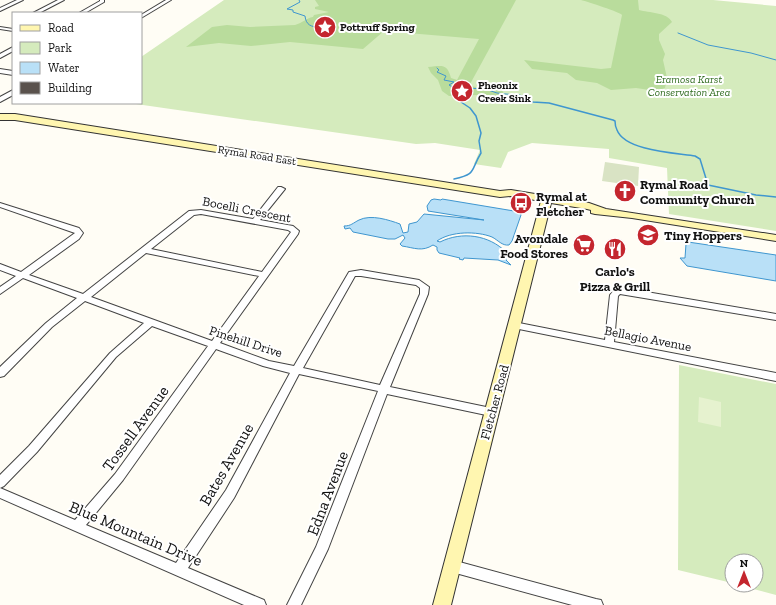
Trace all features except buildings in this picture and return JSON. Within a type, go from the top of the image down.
[{"type":"main road","name":"Rymal Road East","points":[[0,112],[10,114],[15,117]]},
{"type":"main road","name":"Rymal Road East","points":[[0,117],[15,117],[500,194],[510,199],[546,202],[587,211],[602,211],[776,238]]},
{"type":"main road","name":"Fletcher Road","points":[[442,605],[546,202]]},
{"type":"street","points":[[1,8],[9,6],[20,0]]},
{"type":"street","points":[[38,12],[62,0]]},
{"type":"street","points":[[83,12],[102,2],[102,0]]},
{"type":"street","points":[[142,16],[170,0]]},
{"type":"street","points":[[2,28],[12,24]]},
{"type":"street","points":[[2,28],[12,30]]},
{"type":"street","points":[[0,48],[12,49]]},
{"type":"street","points":[[0,56],[12,49]]},
{"type":"street","points":[[0,71],[12,73]]},
{"type":"street","points":[[0,100],[12,93]]},
{"type":"street","points":[[255,222],[281,189]]},
{"type":"street","points":[[0,205],[76,230],[79,233],[76,237],[0,291]]},
{"type":"street","name":"Bocelli Crescent","points":[[0,373],[42,331],[194,212],[290,228],[295,231],[214,345]]},
{"type":"street","points":[[144,250],[264,275]]},
{"type":"street","name":"Pinehill Drive","points":[[0,267],[252,359],[296,371],[491,412]]},
{"type":"street","name":"Bates Avenue","points":[[179,570],[230,494],[296,371],[348,278],[352,274],[361,273],[419,283],[425,287],[424,294],[384,389]]},
{"type":"street","points":[[609,344],[614,295],[617,292],[623,291],[776,317]]},
{"type":"street","points":[[0,483],[33,449],[113,355],[150,322]]},
{"type":"street","name":"Bellagio Avenue","points":[[514,325],[776,377]]},
{"type":"street","name":"Tossell Avenue","points":[[77,527],[119,477],[214,345]]},
{"type":"street","name":"Edna Avenue","points":[[294,605],[322,549],[384,389]]},
{"type":"street","name":"Blue Mountain Drive","points":[[0,493],[259,605]]},
{"type":"street","points":[[452,566],[581,603],[596,605]]},
{"type":"green space","name":"Eramosa Karst Conservation Area","points":[[224,0],[713,0],[776,6],[776,231],[669,214],[667,168],[609,158],[609,149],[532,143],[508,152],[501,168],[474,164],[480,150],[435,143],[416,144],[136,104],[142,104],[142,56]]},
{"type":"green space","points":[[315,0],[516,0],[469,86],[502,90],[505,96],[449,96],[442,91],[438,80],[431,73],[428,67],[443,66],[448,70],[451,78],[457,80],[479,39],[384,31],[363,49],[290,42],[251,46],[219,43],[186,47],[212,27],[227,25],[250,27],[295,25],[313,17],[314,15],[329,12],[315,9],[315,7],[319,6]]},
{"type":"green space","points":[[581,0],[638,0],[639,10],[666,16],[670,19],[672,22],[659,34],[659,40],[665,54],[663,60],[667,78],[665,88],[656,91],[636,88],[611,90],[597,83],[576,80],[567,73],[532,69],[524,60],[601,69],[611,68],[622,15],[610,9]]},
{"type":"green space","points":[[605,162],[639,167],[638,186],[602,181]]},
{"type":"green space","points":[[679,365],[776,384],[776,595],[764,592],[764,553],[724,553],[724,581],[678,570]]},
{"type":"green space","points":[[699,397],[721,402],[721,427],[698,422]]},
{"type":"water","points":[[434,199],[520,212],[521,215],[512,241],[509,245],[502,244],[486,235],[472,233],[449,235],[437,241],[440,242],[466,236],[483,238],[499,246],[506,252],[506,260],[511,265],[498,260],[459,259],[460,258],[439,253],[437,247],[433,245],[422,249],[402,246],[400,244],[405,238],[403,235],[395,239],[388,239],[353,232],[350,228],[345,229],[344,226],[350,225],[364,218],[385,219],[400,224],[403,233],[408,232],[409,224],[417,222],[424,214],[484,220],[428,211],[427,206],[431,200]]},
{"type":"water","points":[[688,242],[776,255],[776,281],[687,266],[680,258],[685,258],[686,244]]},
{"type":"waterway","points":[[299,0],[300,2],[287,9],[293,10],[293,12],[305,16],[306,22],[309,25],[319,27]]},
{"type":"waterway","points":[[678,33],[708,45],[751,53],[776,60]]},
{"type":"waterway","points":[[437,68],[439,70],[437,72],[446,76],[444,80],[454,82],[449,85],[461,92]]},
{"type":"waterway","points":[[461,92],[467,91],[464,89],[466,88],[485,89],[497,93],[520,96]]},
{"type":"waterway","points":[[461,92],[462,96]]},
{"type":"waterway","points":[[454,179],[470,173],[481,153],[479,141],[481,133],[476,116],[470,108],[461,102],[461,99],[463,98],[462,95]]},
{"type":"waterway","points":[[520,96],[526,97],[525,98],[533,102],[549,103],[613,120],[615,121],[615,125],[622,137],[640,147],[695,156],[700,159],[708,185],[756,195],[776,197]]},
{"type":"place","name":"Pottruff Spring","points":[[325,27]]},
{"type":"place","name":"Pheonix Creek Sink","points":[[462,91]]},
{"type":"place","name":"Rymal Road Community Church","points":[[625,191]]},
{"type":"place","name":"Rymal at Fletcher","points":[[521,203]]},
{"type":"place","name":"Tiny Hoppers","points":[[648,235]]},
{"type":"place","name":"Avondale Food Stores","points":[[584,245]]},
{"type":"place","name":"Carlo's Pizza & Grill","points":[[615,249]]}]
